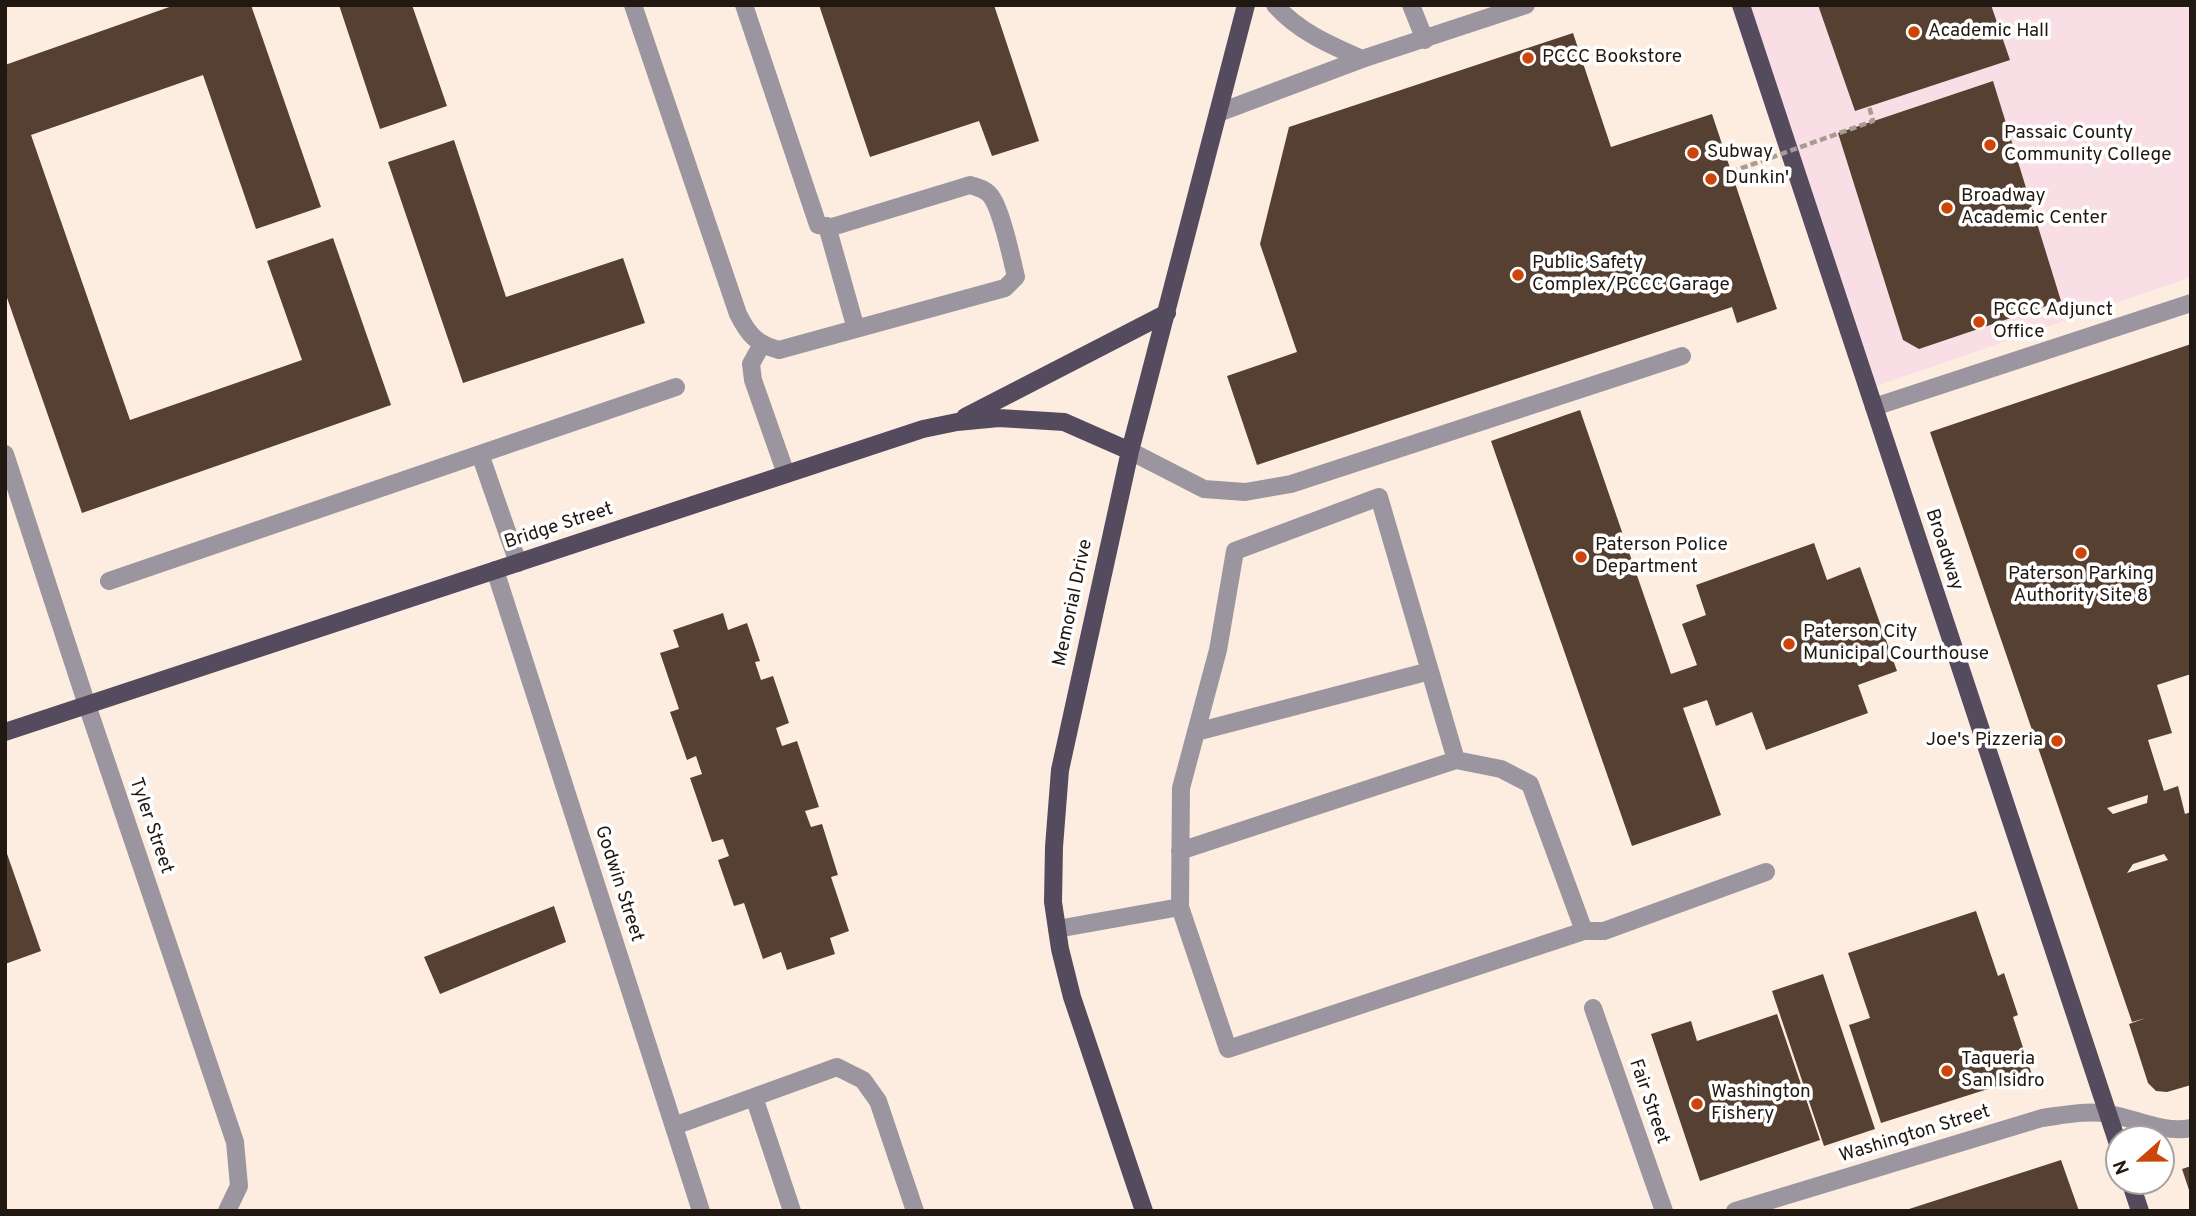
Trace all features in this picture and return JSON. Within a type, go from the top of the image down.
[{"type":"main road","name":"Memorial Drive","points":[[1144,1211],[1072,997],[1059,949],[1053,902],[1060,770],[1129,451],[1246,5]]},
{"type":"main road","name":"Broadway","points":[[1741,5],[2112,1125]]},
{"type":"main road","points":[[957,422],[1167,313]]},
{"type":"main road","name":"Bridge Street","points":[[5,732],[923,429],[999,418],[1064,422],[1129,451]]},
{"type":"street","points":[[633,5],[737,314],[750,337],[779,350],[1005,288],[1016,277],[992,196],[981,188],[970,185],[832,227],[818,225],[744,5]]},
{"type":"street","points":[[1276,5],[1288,20],[1322,41],[1362,59]]},
{"type":"street","points":[[1411,5],[1425,40]]},
{"type":"street","points":[[1218,113],[1362,59],[1527,5]]},
{"type":"street","points":[[827,226],[856,329]]},
{"type":"street","points":[[1874,407],[2191,303]]},
{"type":"street","points":[[762,344],[751,364],[753,380],[786,474]]},
{"type":"street","points":[[1129,451],[1203,489],[1245,492],[1291,484],[1682,356]]},
{"type":"street","points":[[110,581],[676,387]]},
{"type":"street","name":"Tyler Street","points":[[5,454],[235,1142],[239,1186],[227,1211]]},
{"type":"street","points":[[480,454],[518,563]]},
{"type":"street","points":[[1456,760],[1379,497],[1235,551],[1218,650],[1181,788],[1180,851],[1180,907],[1228,1049],[1584,931],[1604,932],[1766,872]]},
{"type":"street","name":"Godwin Street","points":[[495,570],[701,1211]]},
{"type":"street","points":[[1196,732],[1430,671]]},
{"type":"street","points":[[1180,851],[1456,760],[1501,769],[1530,785],[1584,931]]},
{"type":"street","points":[[1057,929],[1180,907]]},
{"type":"street","name":"Fair Street","points":[[1593,1008],[1664,1211]]},
{"type":"street","points":[[674,1126],[837,1067],[863,1080],[878,1101],[915,1211]]},
{"type":"street","points":[[754,1097],[792,1211]]},
{"type":"street","name":"Washington Street","points":[[1735,1211],[2042,1118],[2078,1112],[2108,1114],[2154,1126],[2191,1128]]},
{"type":"path","points":[[1731,172],[1873,121],[1869,106]]},
{"type":"shaded area","name":"Passaic County Community College","points":[[1745,5],[2188,5],[2191,14],[2191,277],[1868,389]]},
{"type":"building","points":[[175,5],[251,5],[321,207],[256,229],[203,75],[31,135],[130,420],[302,360],[267,261],[333,238],[391,405],[82,513],[5,292],[5,65]]},
{"type":"building","points":[[339,5],[412,5],[447,106],[380,129]]},
{"type":"building","points":[[819,5],[994,5],[1039,141],[992,156],[979,121],[870,157]]},
{"type":"building","name":"Academic Hall","points":[[1818,5],[1991,5],[2010,60],[1855,111]]},
{"type":"building","name":"Public Safety Complex/PCCC Garage","points":[[1573,33],[1611,147],[1712,114],[1777,309],[1737,323],[1732,307],[1257,465],[1227,376],[1297,352],[1260,244],[1289,127]]},
{"type":"building","name":"Broadway Academic Center","points":[[1993,81],[2061,301],[1919,349],[1903,340],[1838,133]]},
{"type":"building","points":[[454,140],[506,297],[623,258],[645,323],[463,383],[388,162]]},
{"type":"building","name":"Paterson Parking Authority Site 8","points":[[2191,344],[2191,674],[2157,685],[2172,733],[2148,740],[2164,791],[2178,786],[2185,814],[2191,812],[2191,1085],[2167,1092],[2156,1091],[2148,1083],[2129,1024],[2146,1018],[2132,1022],[1930,432]],"holes":[[[2148,795],[2147,803],[2113,814],[2107,808]],[[2164,854],[2168,860],[2127,873],[2133,864]]]},
{"type":"building","points":[[1580,410],[1671,674],[1697,665],[1682,624],[1706,615],[1696,585],[1814,543],[1827,580],[1860,567],[1897,671],[1858,685],[1868,713],[1766,750],[1752,712],[1716,726],[1707,700],[1683,708],[1721,815],[1632,846],[1491,441]]},
{"type":"building","points":[[723,613],[728,630],[747,623],[760,661],[755,662],[761,680],[773,676],[789,723],[776,728],[782,746],[797,741],[819,807],[805,811],[811,827],[822,824],[838,875],[831,877],[849,931],[830,938],[835,954],[787,970],[781,952],[763,959],[744,903],[734,906],[718,860],[729,856],[723,839],[712,842],[690,778],[702,774],[696,756],[687,760],[670,712],[679,709],[660,653],[679,647],[673,630]]},
{"type":"building","points":[[5,848],[41,951],[5,964]]},
{"type":"building","points":[[554,906],[566,942],[440,994],[424,957]]},
{"type":"building","points":[[1976,911],[1998,976],[2004,973],[2018,1015],[2013,1017],[2032,1075],[1881,1123],[1849,1025],[1870,1018],[1848,953]]},
{"type":"building","points":[[1823,974],[1875,1129],[1824,1146],[1772,991]]},
{"type":"building","points":[[1777,1014],[1820,1140],[1700,1181],[1651,1034],[1691,1021],[1697,1041]]},
{"type":"building","points":[[2061,1160],[2079,1211],[1906,1211],[1906,1210]]},
{"type":"building","points":[[2191,1166],[2191,1193],[2190,1193],[2182,1169]]},
{"type":"place","name":"Academic Hall","points":[[1914,32]]},
{"type":"place","name":"PCCC Bookstore","points":[[1528,58]]},
{"type":"place","name":"Passaic County Community College","points":[[1990,145]]},
{"type":"place","name":"Subway","points":[[1693,153]]},
{"type":"place","name":"Dunkin'","points":[[1711,179]]},
{"type":"place","name":"Broadway Academic Center","points":[[1947,208]]},
{"type":"place","name":"Public Safety Complex/PCCC Garage","points":[[1518,275]]},
{"type":"place","name":"PCCC Adjunct Office","points":[[1979,322]]},
{"type":"place","name":"Paterson Parking Authority Site 8","points":[[2081,553]]},
{"type":"place","name":"Paterson Police Department","points":[[1581,557]]},
{"type":"place","name":"Paterson City Municipal Courthouse","points":[[1789,644]]},
{"type":"place","name":"Joe's Pizzeria","points":[[2057,741]]},
{"type":"place","name":"Taqueria San Isidro","points":[[1947,1071]]},
{"type":"place","name":"Washington Fishery","points":[[1697,1104]]}]
